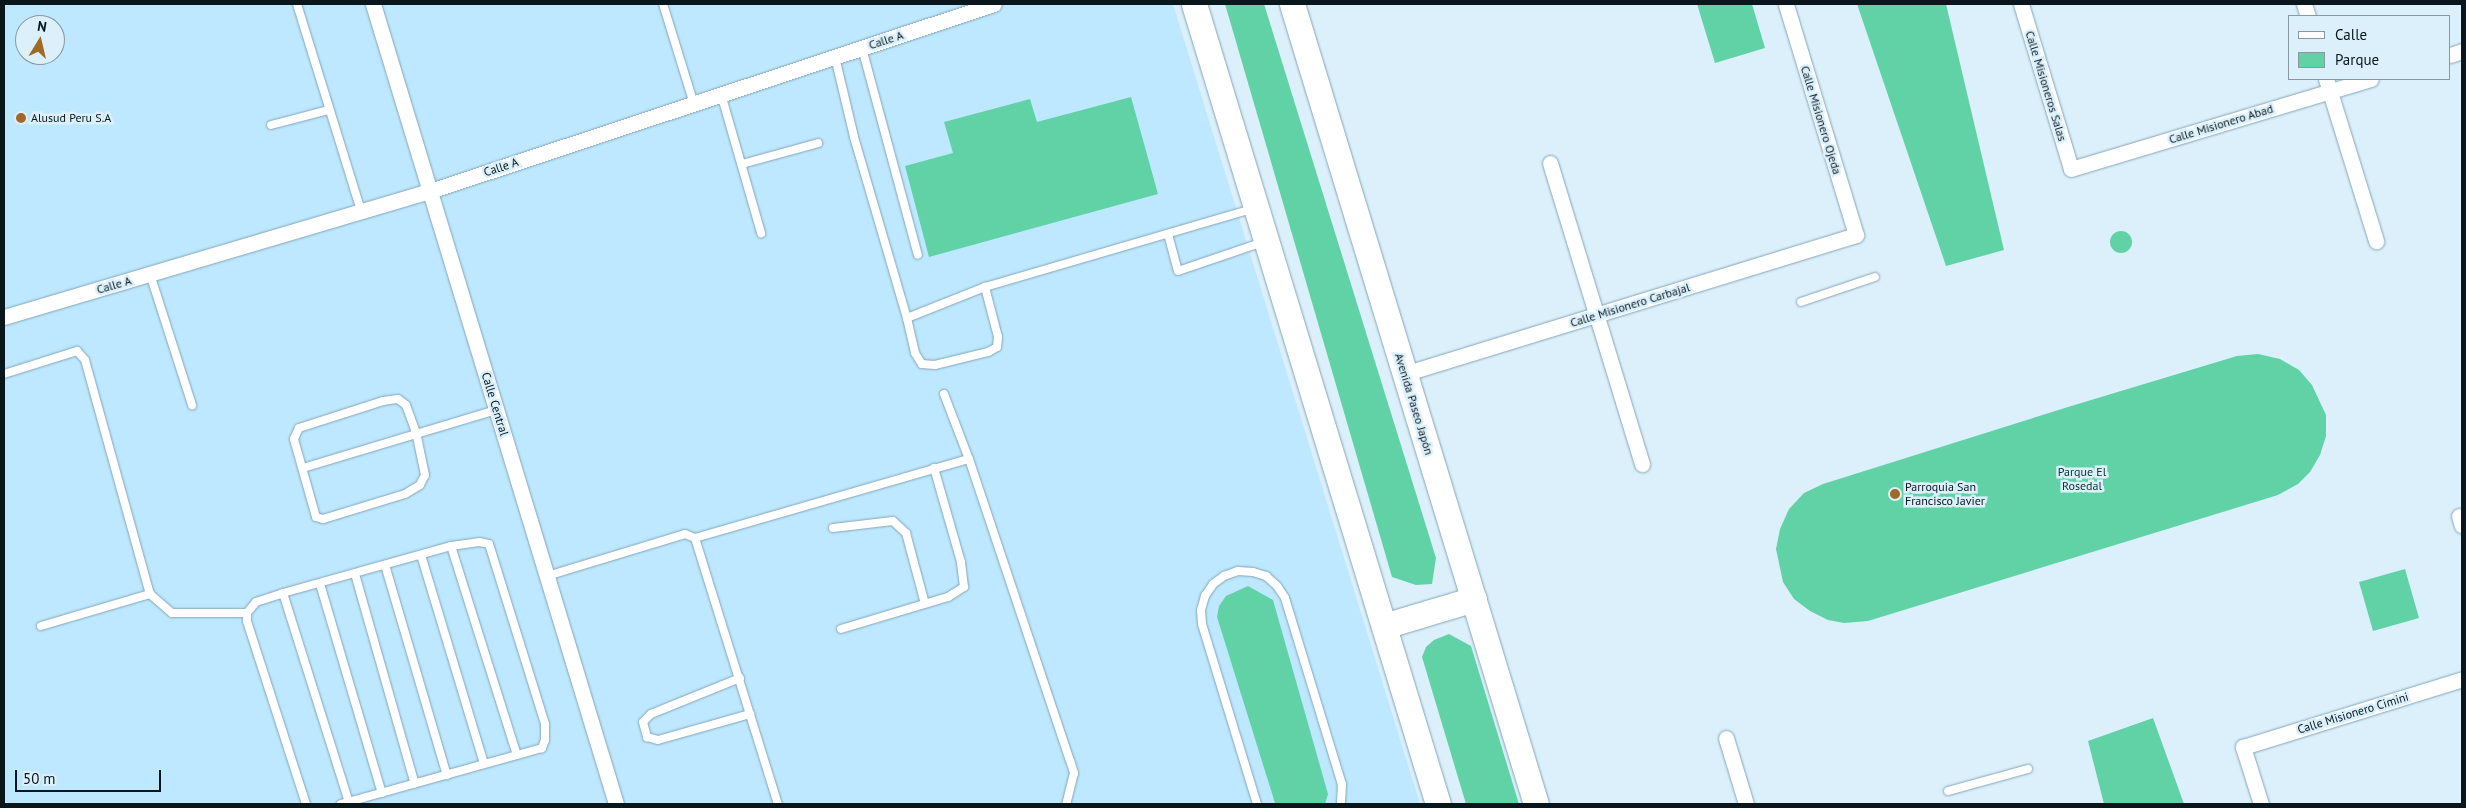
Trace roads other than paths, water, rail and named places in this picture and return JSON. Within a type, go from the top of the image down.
[{"type":"main road","points":[[1194,4],[1438,804]]},
{"type":"main road","name":"Avenida Paseo Japón","points":[[1292,4],[1536,804]]},
{"type":"main road","points":[[1384,626],[1474,599]]},
{"type":"street","name":"Calle Central","points":[[373,4],[616,804]]},
{"type":"street","name":"Calle A","points":[[4,317],[430,191],[994,4]]},
{"type":"street","name":"Calle Misionero Ojeda","points":[[1786,4],[1856,235]]},
{"type":"street","name":"Calle Misioneros Salas","points":[[2021,4],[2071,169]]},
{"type":"street","name":"Calle Misionero Abad","points":[[2071,169],[2328,85],[2364,80]]},
{"type":"street","points":[[2328,85],[2376,241]]},
{"type":"street","points":[[1550,163],[1642,464]]},
{"type":"street","name":"Calle Misionero Carbajal","points":[[1404,374],[1856,235]]},
{"type":"street","name":"Calle Misionero Cimini","points":[[2261,804],[2243,746],[2462,679]]},
{"type":"street","points":[[1726,738],[1746,804]]},
{"type":"lane","points":[[297,4],[328,110],[361,211]]},
{"type":"lane","points":[[664,4],[694,104]]},
{"type":"lane","points":[[862,48],[918,255]]},
{"type":"lane","points":[[835,57],[854,137],[908,318],[915,353],[922,364],[935,365],[988,352],[997,347],[998,337],[985,287]]},
{"type":"lane","points":[[721,94],[761,233]]},
{"type":"lane","points":[[271,125],[328,110]]},
{"type":"lane","points":[[742,164],[818,144]]},
{"type":"lane","points":[[908,318],[985,287],[1257,208]]},
{"type":"lane","points":[[1168,234],[1178,271],[1267,241]]},
{"type":"lane","points":[[150,274],[192,405]]},
{"type":"lane","points":[[1801,302],[1875,277]]},
{"type":"lane","points":[[4,374],[76,351],[85,360],[150,594],[172,613],[247,613]]},
{"type":"lane","points":[[944,394],[969,460],[1074,773],[1066,804]]},
{"type":"lane","points":[[398,399],[406,405],[416,432],[425,475],[420,485],[405,494],[323,519],[316,517],[294,439],[299,428],[383,401],[398,399]]},
{"type":"lane","points":[[303,468],[416,432],[496,410]]},
{"type":"lane","points":[[547,576],[684,534],[696,538],[934,468],[969,460]]},
{"type":"lane","points":[[841,629],[925,604],[948,596],[964,587],[961,562],[934,468]]},
{"type":"lane","points":[[833,528],[893,521],[906,533],[925,604]]},
{"type":"lane","points":[[696,538],[778,804]]},
{"type":"lane","points":[[306,804],[248,622],[247,613],[256,602],[283,593],[451,546],[479,542],[489,544],[495,556],[545,724],[545,740],[542,748],[340,804]]},
{"type":"lane","points":[[451,546],[518,755]]},
{"type":"lane","points":[[421,555],[484,764]]},
{"type":"lane","points":[[385,565],[448,775]]},
{"type":"lane","points":[[1257,804],[1202,624],[1201,610],[1205,596],[1213,584],[1224,576],[1238,571],[1253,572],[1266,576],[1277,586],[1285,598],[1342,784],[1342,804]]},
{"type":"lane","points":[[355,574],[415,784]]},
{"type":"lane","points":[[320,584],[382,793]]},
{"type":"lane","points":[[283,593],[349,802]]},
{"type":"lane","points":[[41,626],[150,594]]},
{"type":"lane","points":[[740,678],[651,714],[643,722],[647,737],[658,740],[750,714]]},
{"type":"lane","points":[[1948,791],[2028,769]]},
{"type":"place","name":"Alusud Peru S.A","points":[[21,118]]},
{"type":"place","name":"Parroquia San Francisco Javier","points":[[1895,494]]},
{"type":"park label","name":"Parque El Rosedal","points":[[2082,479]]}]
